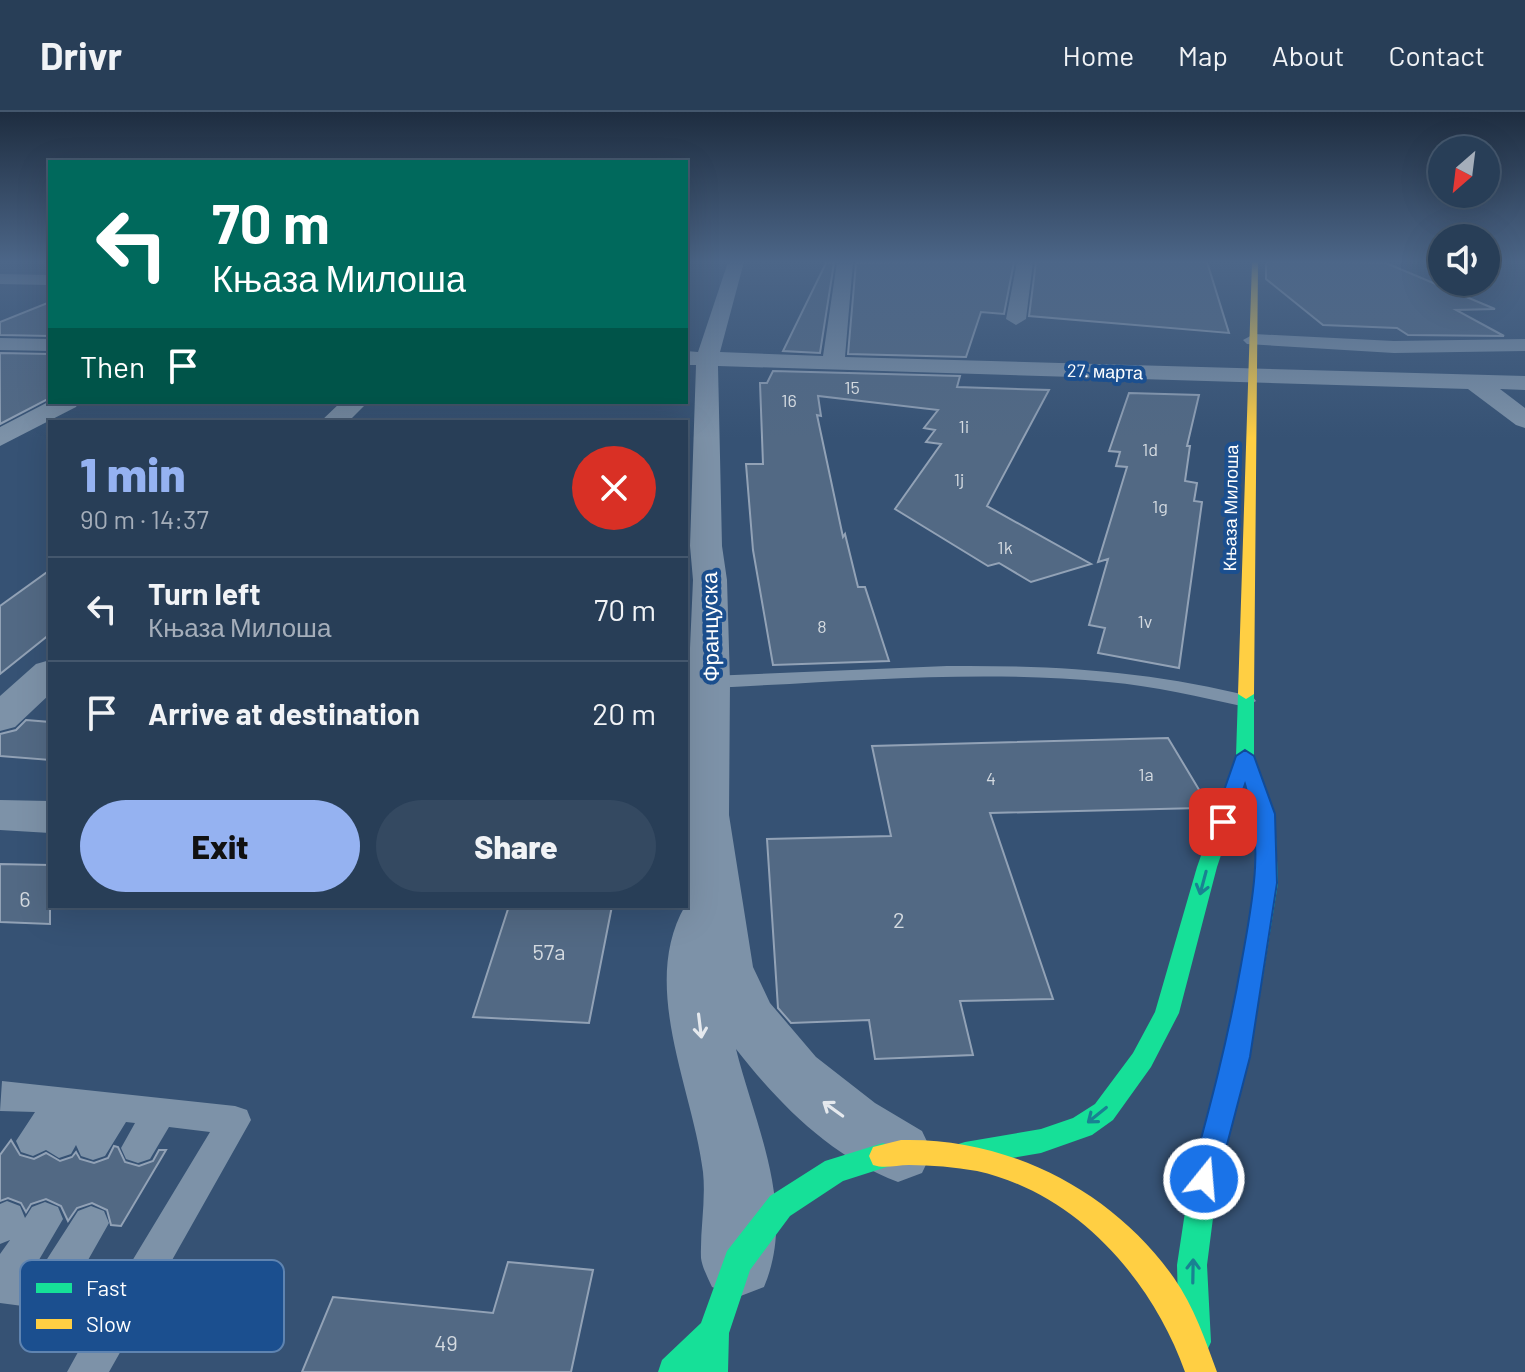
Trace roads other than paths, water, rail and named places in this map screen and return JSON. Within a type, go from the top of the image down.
[{"type":"main road","name":"Књаза Милоша","points":[[965,1154],[1041,1141],[1082,1127],[1104,1112],[1126,1084],[1167,1013],[1212,853],[1245,756],[1254,321]]},
{"type":"main road","name":"Књаза Милоша","points":[[1195,1349],[1192,1265],[1204,1179],[1237,1057],[1267,883],[1265,814],[1245,756]]},
{"type":"main road","points":[[712,1372],[713,1333],[738,1262],[780,1206],[835,1170],[898,1152],[965,1154],[1033,1176],[1097,1216],[1153,1274],[1195,1349],[1201,1372]]},
{"type":"main road","points":[[674,1372],[713,1333]]},
{"type":"street","name":"Француска","points":[[712,321],[697,359],[696,545],[710,580],[710,682],[696,816],[725,967],[746,1017],[771,1051],[811,1092],[898,1152]]},
{"type":"street","points":[[833,362],[838,321]]},
{"type":"street","points":[[1254,340],[1381,347],[1525,345]]},
{"type":"street","points":[[0,344],[48,345]]},
{"type":"street","name":"27. марта","points":[[697,359],[1525,383]]},
{"type":"street","points":[[1473,381],[1525,420]]},
{"type":"street","points":[[0,438],[63,404]]},
{"type":"street","points":[[335,420],[354,404]]},
{"type":"street","points":[[0,718],[48,674]]},
{"type":"street","points":[[0,815],[48,817]]},
{"type":"street","name":"Француска","points":[[713,895],[700,930],[697,977],[699,1018],[705,1057],[734,1157],[740,1204],[738,1262]]},
{"type":"lane","points":[[710,682],[910,673],[1090,674],[1158,682],[1246,701]]},
{"type":"lane","points":[[0,1097],[235,1120],[153,1260]]},
{"type":"lane","points":[[46,1142],[74,1102]]},
{"type":"lane","points":[[93,1145],[118,1107]]},
{"type":"lane","points":[[138,1148],[161,1111]]},
{"type":"lane","points":[[1,1284],[45,1219]]},
{"type":"lane","points":[[68,1260],[91,1223]]},
{"type":"lane","points":[[87,1372],[99,1352]]}]
